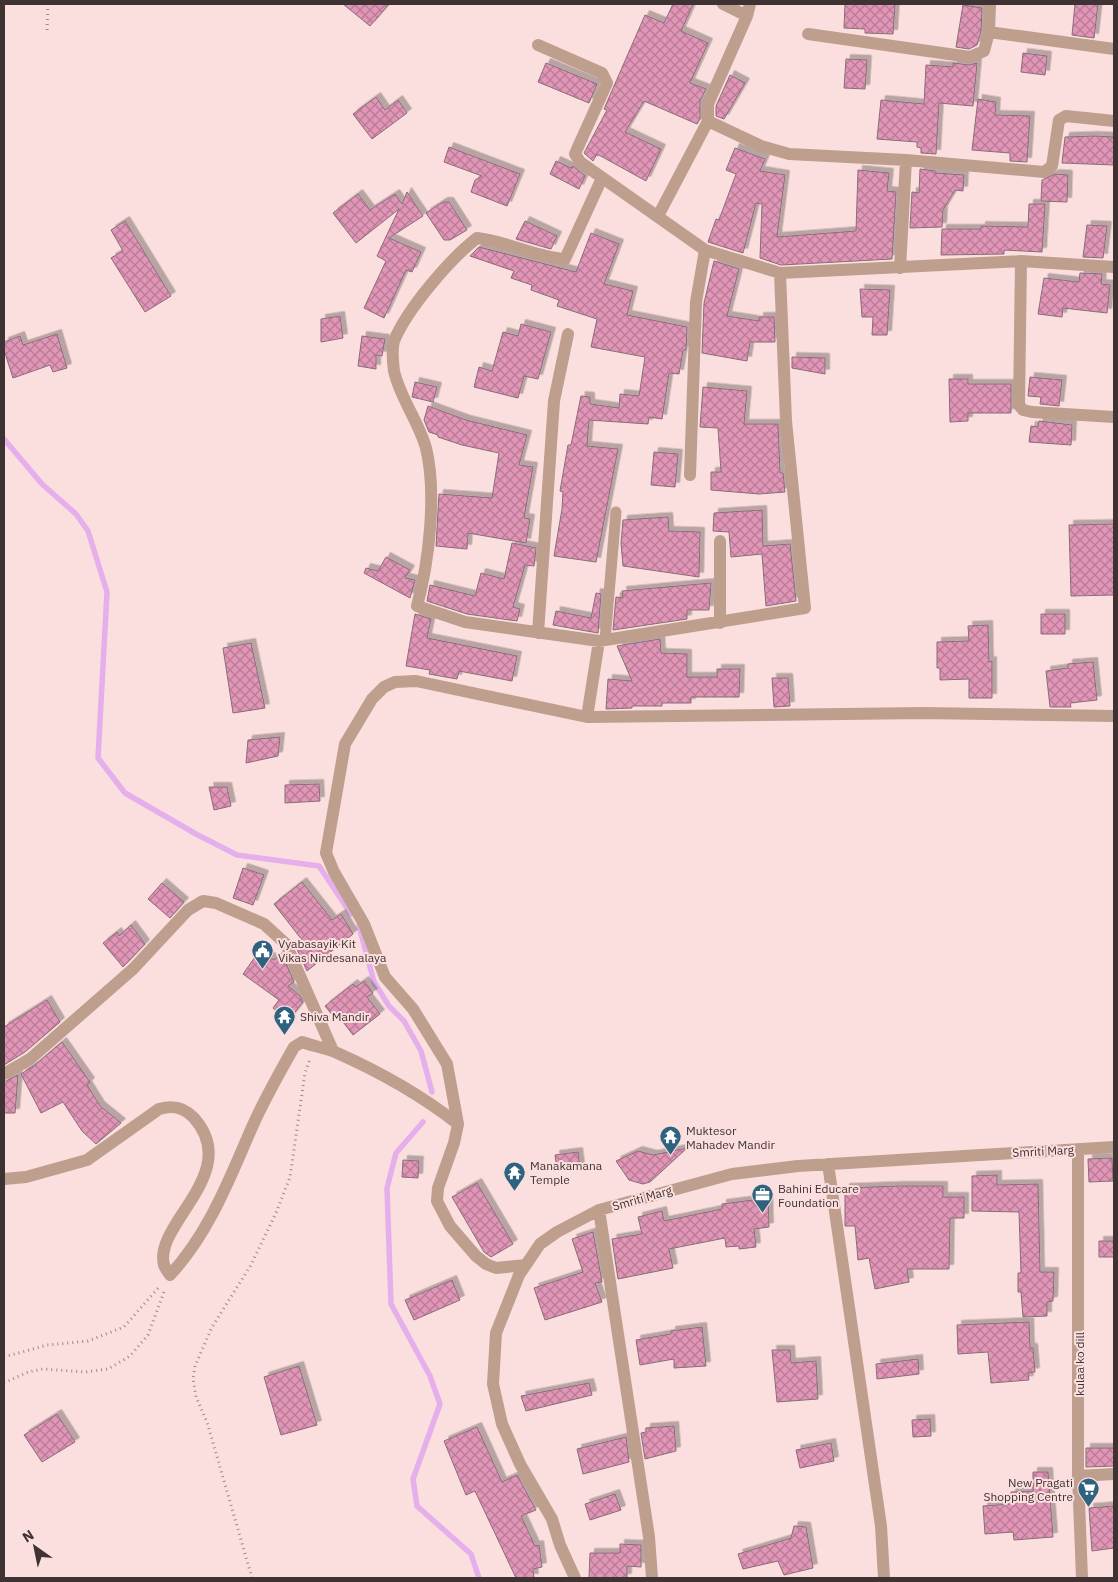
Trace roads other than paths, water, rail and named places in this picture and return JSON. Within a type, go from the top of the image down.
[{"type":"street","points":[[658,216],[708,121],[708,104],[748,10],[722,4]]},
{"type":"street","points":[[808,34],[970,57],[984,51],[989,32],[990,4]]},
{"type":"street","points":[[989,32],[1114,49]]},
{"type":"street","points":[[538,45],[602,73],[606,78],[607,83],[576,154],[580,162],[705,250],[780,273],[1021,261],[1114,267]]},
{"type":"street","points":[[708,121],[761,146],[789,154],[906,160],[1044,172],[1052,166],[1059,120],[1066,116],[1114,121]]},
{"type":"street","points":[[900,268],[906,160]]},
{"type":"street","points":[[602,178],[565,259],[553,258],[494,240],[477,238],[459,252],[412,311],[393,343],[394,371],[426,447],[432,488],[423,584],[418,606],[465,622],[602,640],[720,623],[805,608],[786,421],[780,273]]},
{"type":"street","points":[[690,476],[696,302],[705,250]]},
{"type":"street","points":[[1021,261],[1019,406],[1023,410],[1032,412],[1114,417]]},
{"type":"street","points":[[538,633],[554,401],[568,334]]},
{"type":"street","points":[[720,540],[720,623]]},
{"type":"street","points":[[587,717],[602,640]]},
{"type":"street","points":[[526,1265],[496,1268],[486,1264],[476,1256],[450,1226],[437,1200],[438,1188],[454,1143],[458,1124],[447,1064],[413,1009],[385,977],[364,924],[326,853],[345,744],[372,699],[384,687],[394,682],[406,680],[587,717],[924,713],[1114,716]]},
{"type":"street","points":[[4,1074],[37,1053],[133,969],[188,910],[203,901],[216,903],[264,924],[286,944],[333,1051]]},
{"type":"street","points":[[4,1179],[26,1177],[87,1160],[159,1109],[168,1106],[182,1108],[192,1116],[206,1137],[208,1156],[198,1190],[168,1242],[164,1253],[164,1266],[170,1274],[190,1252],[210,1220],[255,1122],[294,1047],[302,1042],[333,1051],[404,1089],[458,1124]]},
{"type":"street","name":"Smriti Marg","points":[[575,1578],[560,1545],[552,1519],[520,1464],[502,1424],[493,1384],[496,1333],[519,1275],[540,1244],[599,1210],[732,1174],[828,1164],[1114,1147]]},
{"type":"street","name":"kulaa ko dill","points":[[1078,1149],[1078,1476],[1082,1578]]},
{"type":"street","points":[[828,1164],[881,1526],[884,1578]]},
{"type":"street","points":[[599,1210],[649,1537],[652,1578]]},
{"type":"street","points":[[1078,1476],[1114,1474]]},
{"type":"lane","points":[[602,640],[616,512]]},
{"type":"waterway","points":[[4,439],[42,484],[76,514],[88,531],[107,592],[98,758],[125,793],[237,855],[319,866],[351,914]]},
{"type":"waterway","points":[[359,926],[374,982],[389,1006],[404,1021],[421,1051],[432,1092]]},
{"type":"waterway","points":[[423,1122],[396,1153],[387,1188],[391,1304],[430,1376],[440,1404],[413,1479],[417,1506],[471,1554],[479,1578]]},
{"type":"place","name":"Vyabasayik Kit Vikas Nirdesanalaya","points":[[262,969]]},
{"type":"place","name":"Shiva Mandir","points":[[284,1035]]},
{"type":"place","name":"Muktesor Mahadev Mandir","points":[[670,1156]]},
{"type":"place","name":"Manakamana Temple","points":[[514,1191]]},
{"type":"place","name":"Bahini Educare Foundation","points":[[762,1214]]},
{"type":"place","name":"New Pragati Shopping Centre","points":[[1089,1508]]}]
